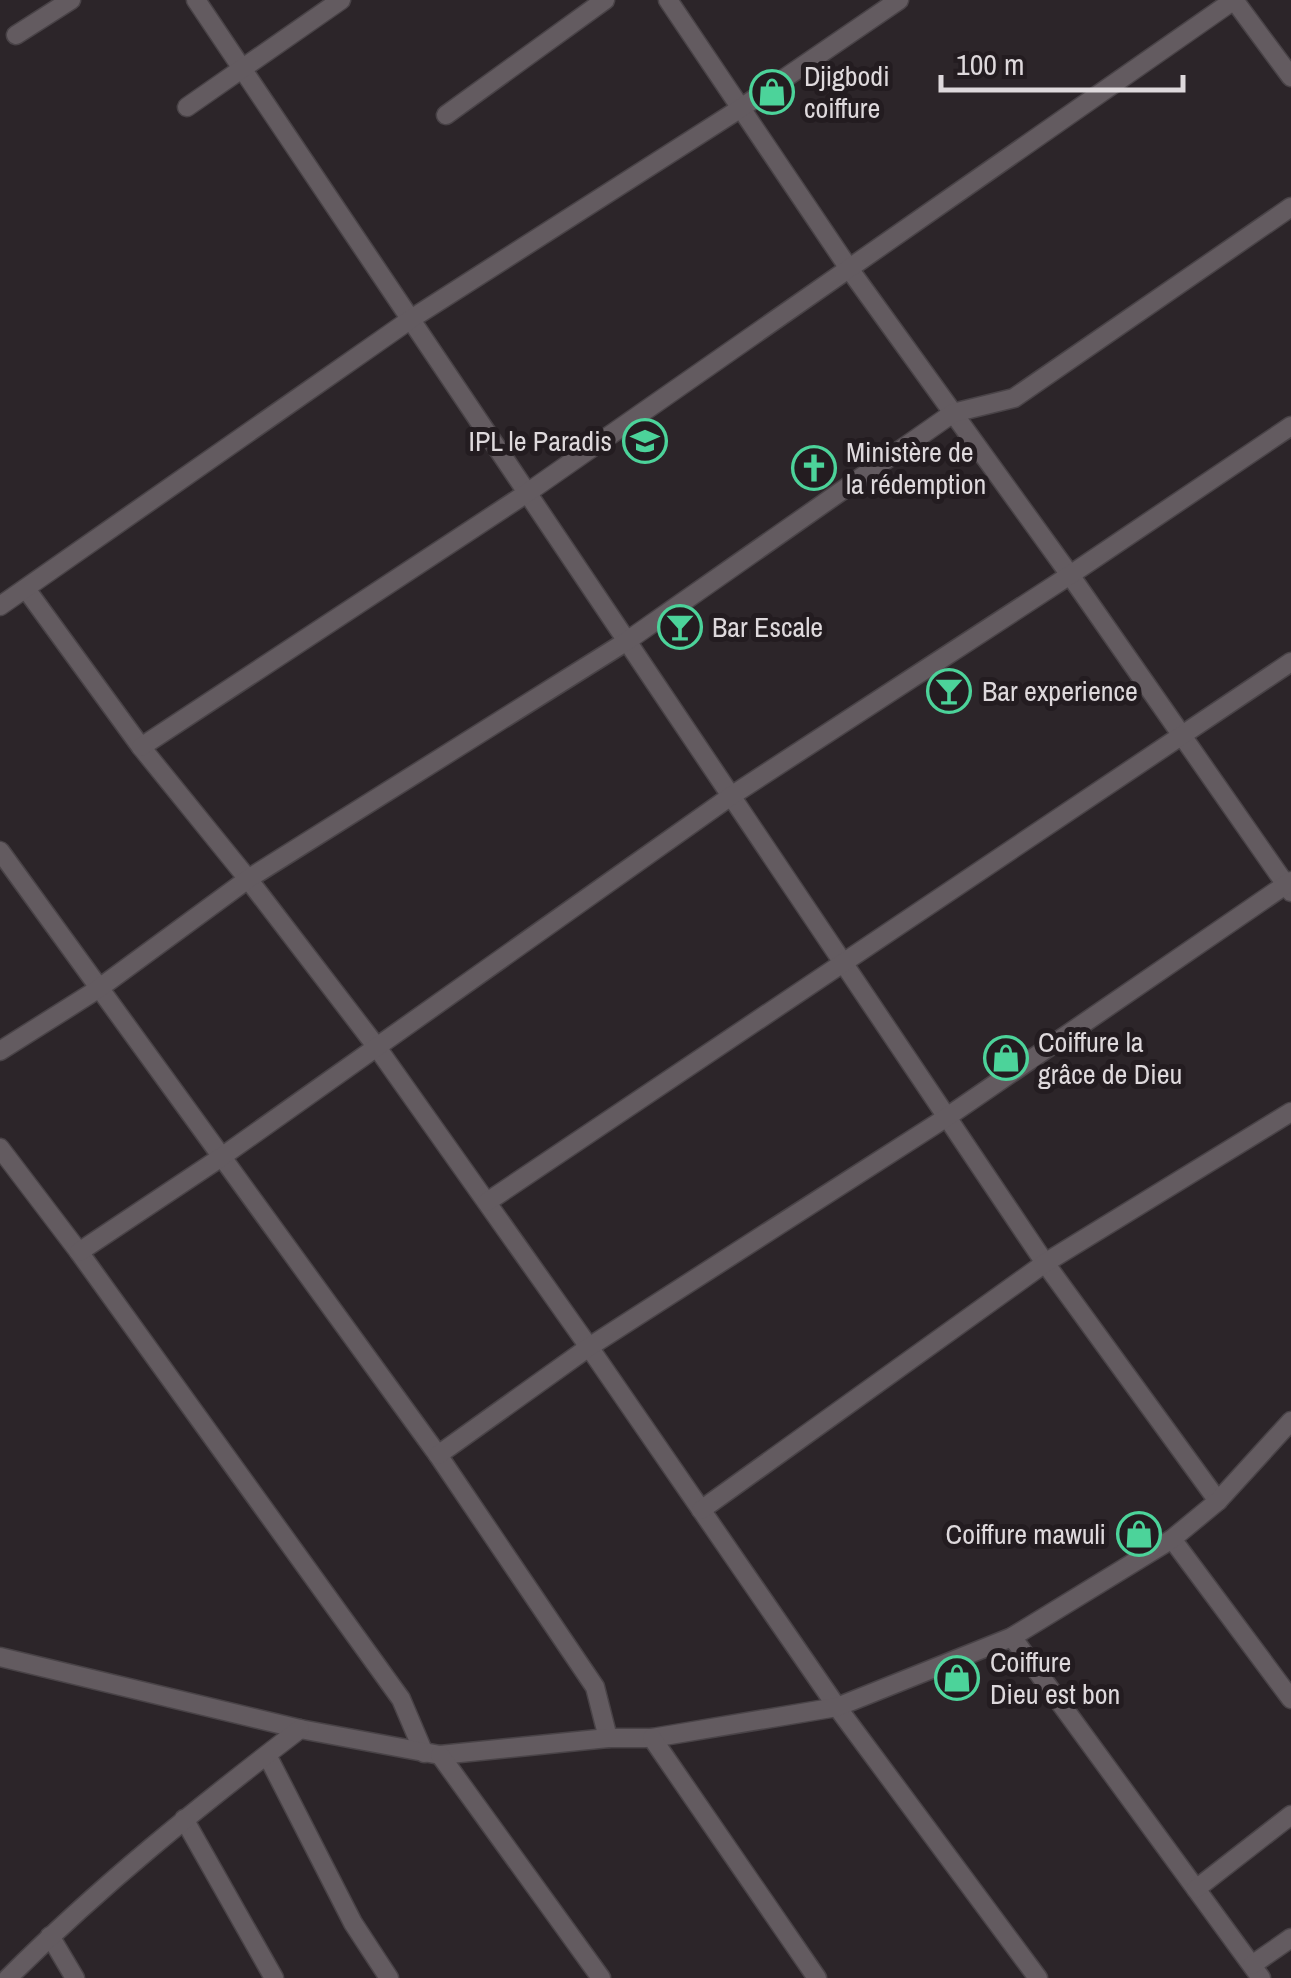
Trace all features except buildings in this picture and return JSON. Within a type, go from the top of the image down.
[{"type":"street","points":[[16,36],[71,0]]},
{"type":"street","points":[[196,0],[1044,1263],[1218,1501]]},
{"type":"street","points":[[187,106],[340,0]]},
{"type":"street","points":[[446,115],[605,0]]},
{"type":"street","points":[[438,1455],[589,1347],[947,1117],[1289,886],[850,270],[668,0]]},
{"type":"street","points":[[0,606],[411,319],[741,108],[899,0]]},
{"type":"street","points":[[141,747],[527,492],[1234,0],[1291,78]]},
{"type":"street","points":[[0,1052],[98,989],[248,879],[627,641],[953,413],[1014,398],[1291,207]]},
{"type":"street","points":[[80,1252],[220,1158],[731,796],[1291,426]]},
{"type":"street","points":[[26,588],[141,747],[376,1046],[837,1707],[1038,1978]]},
{"type":"street","points":[[488,1202],[1291,662]]},
{"type":"street","points":[[0,850],[438,1455],[594,1687],[608,1738]]},
{"type":"street","points":[[701,1510],[1044,1263],[1291,1112]]},
{"type":"street","points":[[0,1148],[80,1252],[401,1699],[432,1754],[600,1978]]},
{"type":"street","points":[[0,1657],[300,1729],[432,1754],[608,1738],[652,1738],[837,1707],[1012,1637],[1172,1539],[1218,1501],[1291,1421]]},
{"type":"street","points":[[1172,1539],[1291,1699]]},
{"type":"street","points":[[1012,1637],[1257,1971],[1291,1938]]},
{"type":"street","points":[[8,1978],[50,1936],[184,1819],[300,1729]]},
{"type":"street","points":[[652,1738],[816,1978]]},
{"type":"street","points":[[266,1755],[353,1923],[389,1978]]},
{"type":"street","points":[[1196,1889],[1291,1816]]},
{"type":"street","points":[[184,1819],[274,1978]]},
{"type":"street","points":[[50,1936],[74,1978]]},
{"type":"place","name":"Djigbodi coiffure","points":[[772,92]]},
{"type":"place","name":"IPL le Paradis","points":[[645,441]]},
{"type":"place","name":"Ministère de la rédemption","points":[[814,468]]},
{"type":"place","name":"Bar Escale","points":[[680,627]]},
{"type":"place","name":"Bar experience","points":[[949,691]]},
{"type":"place","name":"Coiffure la grâce de Dieu","points":[[1006,1058]]},
{"type":"place","name":"Coiffure mawuli","points":[[1139,1534]]},
{"type":"place","name":"Coiffure Dieu est bon","points":[[957,1678]]}]
